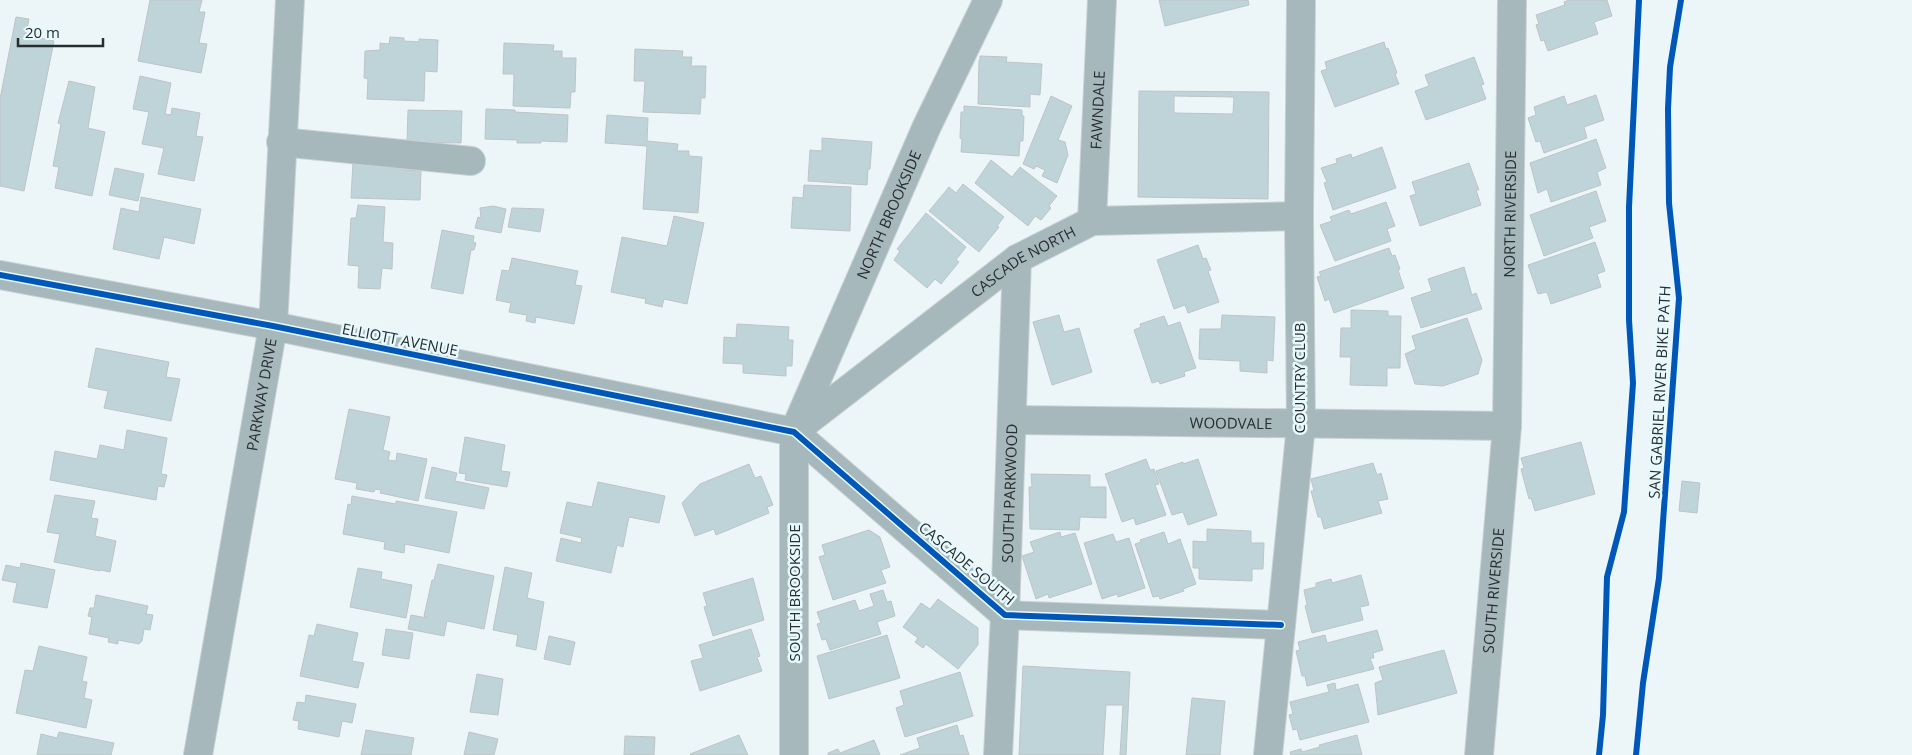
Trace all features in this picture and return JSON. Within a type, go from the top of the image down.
[{"type":"street","name":"PARKWAY DRIVE","points":[[198,755],[273,326],[281,142],[290,0]]},
{"type":"street","name":"NORTH BROOKSIDE","points":[[794,432],[927,126],[988,0]]},
{"type":"street","name":"FAWNDALE","points":[[1092,221],[1102,0]]},
{"type":"street","name":"COUNTRY CLUB","points":[[1268,755],[1301,425],[1299,216],[1301,0]]},
{"type":"street","name":"NORTH RIVERSIDE","points":[[1507,426],[1512,0]]},
{"type":"street","points":[[281,142],[471,161]]},
{"type":"street","name":"CASCADE NORTH","points":[[794,432],[1017,259],[1092,221],[1299,216]]},
{"type":"street","name":"SOUTH PARKWOOD","points":[[998,755],[1013,420],[1017,259]]},
{"type":"street","name":"ELLIOTT AVENUE","points":[[0,275],[273,326],[794,432]]},
{"type":"street","name":"WOODVALE","points":[[1013,420],[1301,425],[1507,426]]},
{"type":"street","name":"SOUTH RIVERSIDE","points":[[1479,755],[1507,426]]},
{"type":"street","name":"CASCADE SOUTH","points":[[794,432],[1005,615],[1281,625]]},
{"type":"street","name":"SOUTH BROOKSIDE","points":[[794,432],[794,755]]},
{"type":"building","points":[[150,0],[202,0],[199,12],[205,12],[199,43],[207,44],[201,73],[138,61]]},
{"type":"building","points":[[1159,0],[1248,0],[1249,5],[1165,26]]},
{"type":"building","points":[[1569,0],[1607,0],[1612,16],[1594,22],[1598,34],[1548,51],[1544,40],[1541,41],[1536,25],[1539,24],[1536,15],[1565,5],[1564,2]]},
{"type":"building","points":[[16,17],[29,19],[26,35],[54,41],[24,191],[0,186],[0,99]]},
{"type":"building","points":[[390,37],[404,38],[404,41],[419,42],[419,39],[438,40],[437,72],[425,71],[424,101],[367,99],[368,79],[364,78],[365,51],[380,50],[380,43],[389,44]]},
{"type":"building","points":[[1384,42],[1397,73],[1395,74],[1399,84],[1335,107],[1321,71],[1327,69],[1325,62]]},
{"type":"building","points":[[504,43],[554,45],[553,51],[562,51],[562,58],[576,58],[575,92],[571,92],[570,108],[513,106],[514,74],[503,74]]},
{"type":"building","points":[[635,49],[683,51],[682,57],[692,57],[691,66],[706,66],[705,98],[701,98],[700,114],[643,112],[645,81],[634,81]]},
{"type":"building","points":[[980,56],[1007,57],[1006,62],[1042,64],[1040,95],[1030,94],[1030,107],[978,104]]},
{"type":"building","points":[[1474,57],[1484,84],[1481,85],[1486,99],[1426,120],[1415,91],[1429,86],[1425,75]]},
{"type":"building","points":[[140,76],[171,83],[165,114],[171,115],[172,108],[200,113],[196,136],[203,137],[194,181],[158,174],[164,148],[142,144],[149,112],[133,109]]},
{"type":"building","points":[[69,81],[95,87],[88,128],[105,132],[92,196],[55,188],[59,167],[53,166],[61,124],[58,123]]},
{"type":"building","points":[[1139,91],[1269,92],[1268,199],[1138,197]],"holes":[[[1174,96],[1234,97],[1233,114],[1174,113]]]},
{"type":"building","points":[[1596,95],[1604,120],[1584,127],[1587,138],[1544,153],[1540,141],[1536,142],[1528,118],[1536,115],[1534,107],[1564,96],[1567,105]]},
{"type":"building","points":[[1051,96],[1072,106],[1058,140],[1065,142],[1068,155],[1057,183],[1042,176],[1045,170],[1036,166],[1034,169],[1023,164]]},
{"type":"building","points":[[964,106],[1022,110],[1022,116],[1024,116],[1023,141],[1020,141],[1019,156],[961,152],[961,112],[964,112]]},
{"type":"building","points":[[486,109],[568,115],[567,142],[541,141],[541,143],[517,143],[517,140],[485,139]]},
{"type":"building","points":[[408,110],[462,111],[461,143],[407,142]]},
{"type":"building","points":[[607,115],[648,118],[647,141],[678,144],[677,151],[689,151],[689,156],[702,157],[698,213],[643,209],[647,146],[605,143]]},
{"type":"building","points":[[822,138],[872,142],[867,185],[808,181],[810,150],[822,151]]},
{"type":"building","points":[[1596,139],[1606,168],[1597,172],[1601,185],[1551,202],[1547,189],[1538,193],[1530,163]]},
{"type":"building","points":[[1382,147],[1396,188],[1333,210],[1324,183],[1327,182],[1321,168],[1337,163],[1336,159],[1351,154],[1352,158]]},
{"type":"building","points":[[991,160],[1012,177],[1020,167],[1057,196],[1049,206],[1051,208],[1041,220],[1035,216],[1028,226],[975,183]]},
{"type":"building","points":[[353,162],[405,165],[405,170],[421,171],[420,200],[351,198]]},
{"type":"building","points":[[1469,163],[1479,190],[1476,190],[1481,205],[1420,226],[1410,196],[1416,194],[1412,182]]},
{"type":"building","points":[[115,168],[144,174],[138,201],[109,195]]},
{"type":"building","points":[[963,184],[1004,217],[997,226],[999,227],[979,252],[929,211],[949,187],[956,193]]},
{"type":"building","points":[[804,185],[851,187],[850,231],[791,228],[793,197],[803,198]]},
{"type":"building","points":[[1596,191],[1606,221],[1589,227],[1593,238],[1544,256],[1530,215]]},
{"type":"building","points":[[141,197],[201,209],[194,244],[164,237],[159,259],[113,249],[121,208],[139,212]]},
{"type":"building","points":[[1386,202],[1395,226],[1387,229],[1391,241],[1335,261],[1320,225],[1332,221],[1330,217],[1349,210],[1351,214]]},
{"type":"building","points":[[358,205],[385,207],[383,242],[393,243],[392,269],[382,268],[380,289],[358,288],[359,266],[348,265],[351,218],[356,218]]},
{"type":"building","points":[[493,206],[506,209],[501,233],[475,228],[478,217],[481,218],[480,208]]},
{"type":"building","points":[[512,208],[544,209],[540,232],[508,227]]},
{"type":"building","points":[[926,213],[966,247],[956,260],[959,262],[941,284],[935,279],[927,288],[894,260],[900,251],[897,249]]},
{"type":"building","points":[[674,216],[704,223],[687,304],[664,299],[662,307],[645,303],[646,299],[611,292],[622,237],[667,246]]},
{"type":"building","points":[[442,230],[474,236],[473,242],[476,243],[474,250],[471,250],[463,294],[431,288]]},
{"type":"building","points":[[1595,242],[1605,271],[1597,274],[1601,287],[1551,304],[1547,292],[1538,294],[1528,265]]},
{"type":"building","points":[[1198,245],[1203,259],[1206,258],[1211,270],[1208,271],[1219,302],[1188,313],[1185,305],[1174,309],[1157,260]]},
{"type":"building","points":[[1389,248],[1392,256],[1395,255],[1404,288],[1334,313],[1329,299],[1325,301],[1317,277],[1321,276],[1319,272]]},
{"type":"building","points":[[512,258],[578,271],[575,285],[582,286],[574,324],[536,317],[535,323],[526,321],[527,315],[509,312],[511,303],[496,300],[502,270],[509,271]]},
{"type":"building","points":[[1464,267],[1472,295],[1476,293],[1482,309],[1421,328],[1411,298],[1432,291],[1428,279]]},
{"type":"building","points":[[1351,310],[1388,311],[1388,316],[1401,316],[1400,368],[1387,368],[1387,386],[1350,385],[1351,357],[1340,357],[1341,328],[1351,328]]},
{"type":"building","points":[[1059,315],[1064,332],[1079,328],[1092,372],[1052,385],[1033,322]]},
{"type":"building","points":[[1222,315],[1275,317],[1273,361],[1267,360],[1267,373],[1240,371],[1240,361],[1199,359],[1200,329],[1221,329]]},
{"type":"building","points":[[1164,316],[1168,326],[1180,322],[1196,368],[1184,372],[1185,376],[1160,384],[1159,381],[1152,383],[1134,330],[1141,327],[1140,324]]},
{"type":"building","points":[[1467,318],[1482,360],[1478,374],[1443,386],[1415,384],[1405,354],[1416,349],[1412,336]]},
{"type":"building","points":[[737,324],[789,327],[788,340],[793,340],[792,366],[786,366],[786,376],[743,373],[743,364],[723,363],[724,337],[736,338]]},
{"type":"building","points":[[96,348],[169,362],[166,377],[180,379],[171,421],[104,408],[108,391],[88,387]]},
{"type":"building","points":[[349,409],[390,417],[383,450],[390,452],[388,460],[396,461],[397,453],[427,459],[418,501],[380,493],[381,490],[375,489],[374,492],[356,489],[357,483],[335,479]]},
{"type":"building","points":[[127,430],[167,438],[161,474],[167,475],[164,487],[158,486],[156,500],[50,480],[55,451],[97,459],[100,445],[124,450]]},
{"type":"building","points":[[465,437],[505,445],[501,471],[510,472],[507,487],[465,480],[466,474],[459,473]]},
{"type":"building","points":[[1581,442],[1595,494],[1535,511],[1531,498],[1529,499],[1521,469],[1524,468],[1521,458]]},
{"type":"building","points":[[1146,459],[1150,470],[1154,469],[1159,484],[1155,485],[1166,515],[1136,525],[1134,518],[1122,522],[1105,474]]},
{"type":"building","points":[[1198,459],[1217,515],[1188,525],[1183,512],[1172,515],[1156,471]]},
{"type":"building","points":[[1373,463],[1377,475],[1381,473],[1388,499],[1378,501],[1382,513],[1324,529],[1321,517],[1318,517],[1311,491],[1314,491],[1311,479]]},
{"type":"building","points":[[749,464],[755,478],[761,476],[773,505],[767,507],[769,513],[716,535],[714,529],[695,536],[682,503],[700,484]]},
{"type":"building","points":[[432,467],[457,473],[455,481],[489,488],[484,509],[425,498]]},
{"type":"building","points":[[1031,474],[1090,475],[1090,487],[1106,487],[1106,518],[1080,517],[1079,530],[1030,529],[1029,487],[1032,487]]},
{"type":"building","points":[[1682,481],[1700,483],[1697,513],[1679,511]]},
{"type":"building","points":[[598,482],[665,496],[659,523],[629,517],[623,547],[617,545],[611,573],[556,561],[561,538],[581,543],[582,538],[560,533],[567,502],[592,507]]},
{"type":"building","points":[[55,495],[95,501],[91,518],[98,519],[95,536],[116,541],[110,572],[54,562],[60,534],[47,532]]},
{"type":"building","points":[[352,496],[396,504],[396,501],[457,512],[449,553],[405,544],[404,553],[384,549],[385,542],[343,534],[348,504],[351,505]]},
{"type":"building","points":[[1207,529],[1251,531],[1251,543],[1264,543],[1263,569],[1252,569],[1252,581],[1199,579],[1199,568],[1193,568],[1193,541],[1207,542]]},
{"type":"building","points":[[869,530],[880,537],[890,567],[881,570],[886,583],[833,600],[819,557],[825,555],[822,545]]},
{"type":"building","points":[[1060,532],[1061,537],[1075,533],[1092,584],[1049,598],[1048,594],[1036,599],[1022,556],[1034,552],[1030,542]]},
{"type":"building","points":[[1164,532],[1168,544],[1180,539],[1196,584],[1183,589],[1184,591],[1160,599],[1159,596],[1153,597],[1135,544],[1141,542],[1140,540]]},
{"type":"building","points":[[1113,534],[1116,542],[1129,538],[1145,588],[1118,597],[1117,594],[1102,599],[1084,543]]},
{"type":"building","points":[[21,563],[55,570],[47,608],[13,602],[17,583],[2,580],[6,565],[20,568]]},
{"type":"building","points":[[438,564],[494,576],[484,629],[447,621],[444,636],[408,629],[411,615],[427,618],[424,616],[432,580],[434,580]]},
{"type":"building","points":[[505,567],[532,573],[527,598],[544,602],[536,650],[516,646],[518,635],[493,630]]},
{"type":"building","points":[[358,568],[382,572],[381,579],[412,585],[406,618],[350,607]]},
{"type":"building","points":[[1361,575],[1369,605],[1360,607],[1363,620],[1312,633],[1305,606],[1307,605],[1304,590],[1316,587],[1316,583],[1331,579],[1332,583]]},
{"type":"building","points":[[753,578],[764,620],[713,636],[704,607],[707,606],[703,593]]},
{"type":"building","points":[[883,590],[887,602],[891,601],[895,616],[877,622],[881,634],[830,650],[826,639],[822,640],[817,624],[821,623],[817,612],[855,600],[859,611],[874,606],[870,594]]},
{"type":"building","points":[[96,595],[148,606],[146,614],[153,615],[150,630],[144,629],[142,641],[139,644],[118,640],[118,644],[108,642],[109,638],[89,634],[92,617],[88,616],[90,608],[94,608]]},
{"type":"building","points":[[938,599],[978,628],[978,645],[958,669],[926,644],[923,648],[915,642],[918,638],[903,627],[921,603],[930,609]]},
{"type":"building","points":[[317,624],[358,633],[352,661],[364,663],[358,688],[300,676],[309,635],[314,636]]},
{"type":"building","points":[[386,629],[413,633],[409,659],[382,655]]},
{"type":"building","points":[[751,629],[760,656],[757,657],[762,671],[700,691],[691,661],[703,658],[699,645]]},
{"type":"building","points":[[1377,630],[1383,650],[1373,653],[1374,658],[1370,658],[1374,669],[1307,686],[1305,676],[1302,676],[1296,651],[1300,650],[1298,642],[1325,635],[1327,643]]},
{"type":"building","points":[[887,635],[900,678],[829,699],[817,656]]},
{"type":"building","points":[[549,636],[575,642],[570,665],[544,659]]},
{"type":"building","points":[[39,646],[87,657],[82,681],[87,682],[84,698],[92,700],[86,728],[16,713],[25,670],[33,671]]},
{"type":"building","points":[[1444,650],[1457,693],[1378,715],[1375,683],[1383,680],[1379,667]]},
{"type":"building","points":[[1023,666],[1130,672],[1126,755],[1120,755],[1123,705],[1106,705],[1103,755],[1019,755]]},
{"type":"building","points":[[960,672],[973,716],[905,737],[896,708],[904,705],[900,691]]},
{"type":"building","points":[[477,674],[503,679],[498,715],[470,712]]},
{"type":"building","points":[[1335,683],[1336,690],[1358,684],[1369,722],[1300,740],[1297,729],[1293,730],[1289,715],[1293,714],[1290,702],[1329,692],[1327,685]]},
{"type":"building","points":[[306,695],[356,704],[352,723],[342,721],[339,737],[298,729],[299,721],[293,720],[297,702],[305,703]]},
{"type":"building","points":[[1192,698],[1225,701],[1220,755],[1186,755]]},
{"type":"building","points":[[957,725],[960,736],[963,735],[969,755],[900,755],[920,748],[917,738]]},
{"type":"building","points":[[366,730],[414,738],[411,755],[361,755]]},
{"type":"building","points":[[59,732],[114,743],[111,755],[37,755],[41,734],[57,738]]},
{"type":"building","points":[[469,732],[498,739],[494,755],[464,755]]},
{"type":"building","points":[[739,735],[748,755],[690,754]]},
{"type":"building","points":[[1357,735],[1362,755],[1291,755],[1290,752],[1301,749],[1302,752],[1320,747],[1319,745]]},
{"type":"building","points":[[625,736],[655,737],[654,755],[624,755]]},
{"type":"building","points":[[874,740],[880,755],[828,755],[828,753],[838,749],[840,753]]},
{"type":"cycle path","points":[[1599,755],[1603,715],[1607,577],[1624,512],[1633,383],[1629,320],[1629,207],[1639,0]]},
{"type":"cycle path","name":"SAN GABRIEL RIVER BIKE PATH","points":[[1636,755],[1643,683],[1659,578],[1679,298],[1669,203],[1668,109],[1670,67],[1681,0]]},
{"type":"cycle path","points":[[0,275],[273,326],[794,432],[1005,615],[1281,625]]}]
